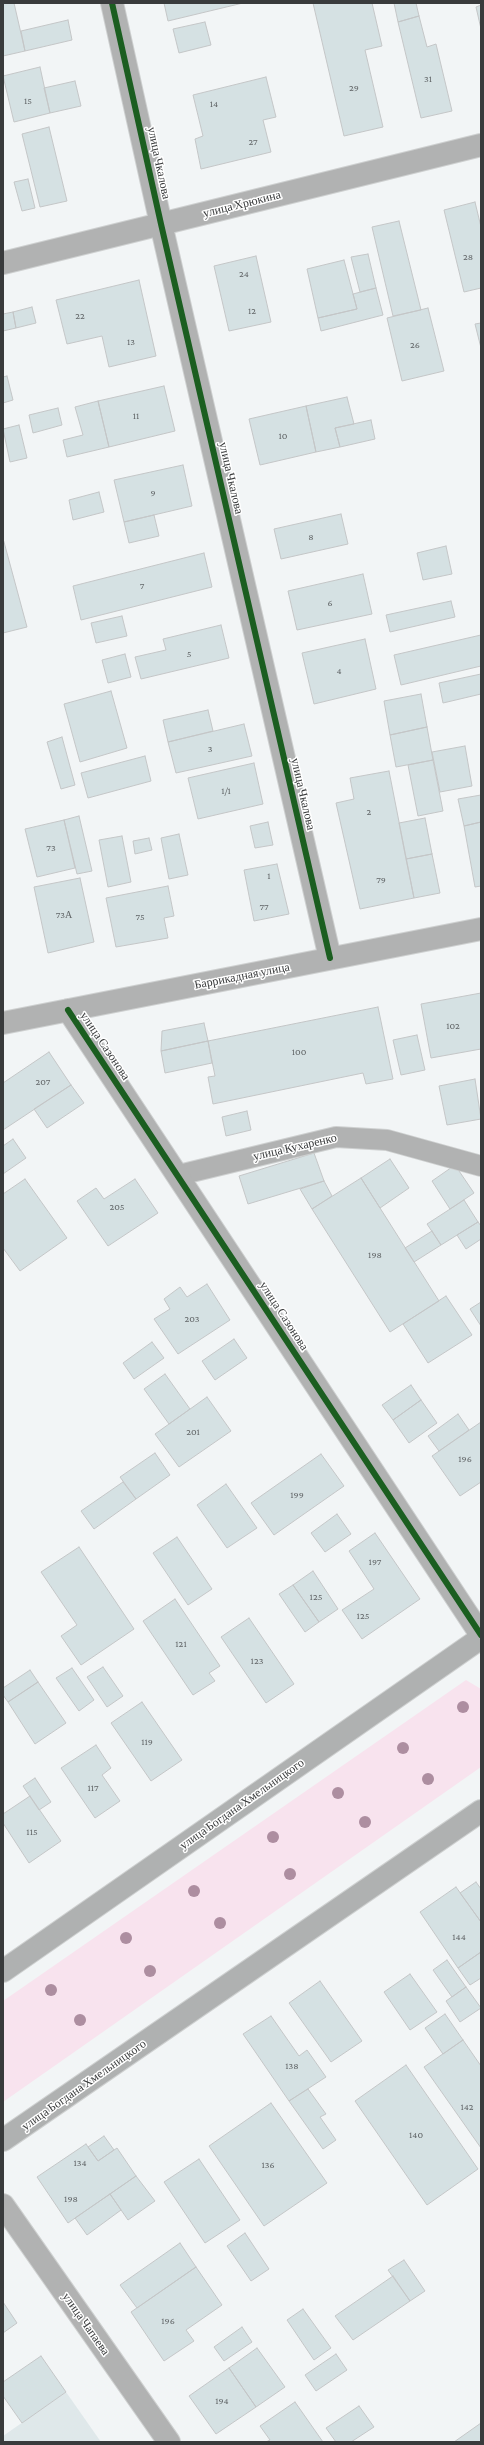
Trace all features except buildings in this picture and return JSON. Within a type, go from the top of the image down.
[{"type":"main road","name":"улица Богдана Хмельницкого","points":[[3,1971],[481,1636]]},
{"type":"main road","name":"улица Богдана Хмельницкого","points":[[3,2140],[481,1812]]},
{"type":"street","name":"улица Чкалова","points":[[112,3],[161,224],[330,958]]},
{"type":"street","name":"улица Хрюкина","points":[[3,263],[481,145]]},
{"type":"street","name":"Баррикадная улица","points":[[4,1024],[68,1010],[481,929]]},
{"type":"street","name":"улица Сазонова","points":[[68,1010],[179,1175],[481,1636]]},
{"type":"street","name":"улица Чапаева","points":[[3,2206],[169,2442]]},
{"type":"lane","name":"улица Кухаренко","points":[[179,1175],[336,1136],[387,1140],[481,1166]]},
{"type":"shaded area","points":[[466,1680],[481,1689],[481,1767],[3,2102],[3,2001]]},
{"type":"shaded area","points":[[66,2392],[101,2442],[3,2442],[3,2436]]},
{"type":"cycle path","points":[[112,3],[161,224],[330,958]]},
{"type":"cycle path","points":[[68,1010],[481,1635]]}]
